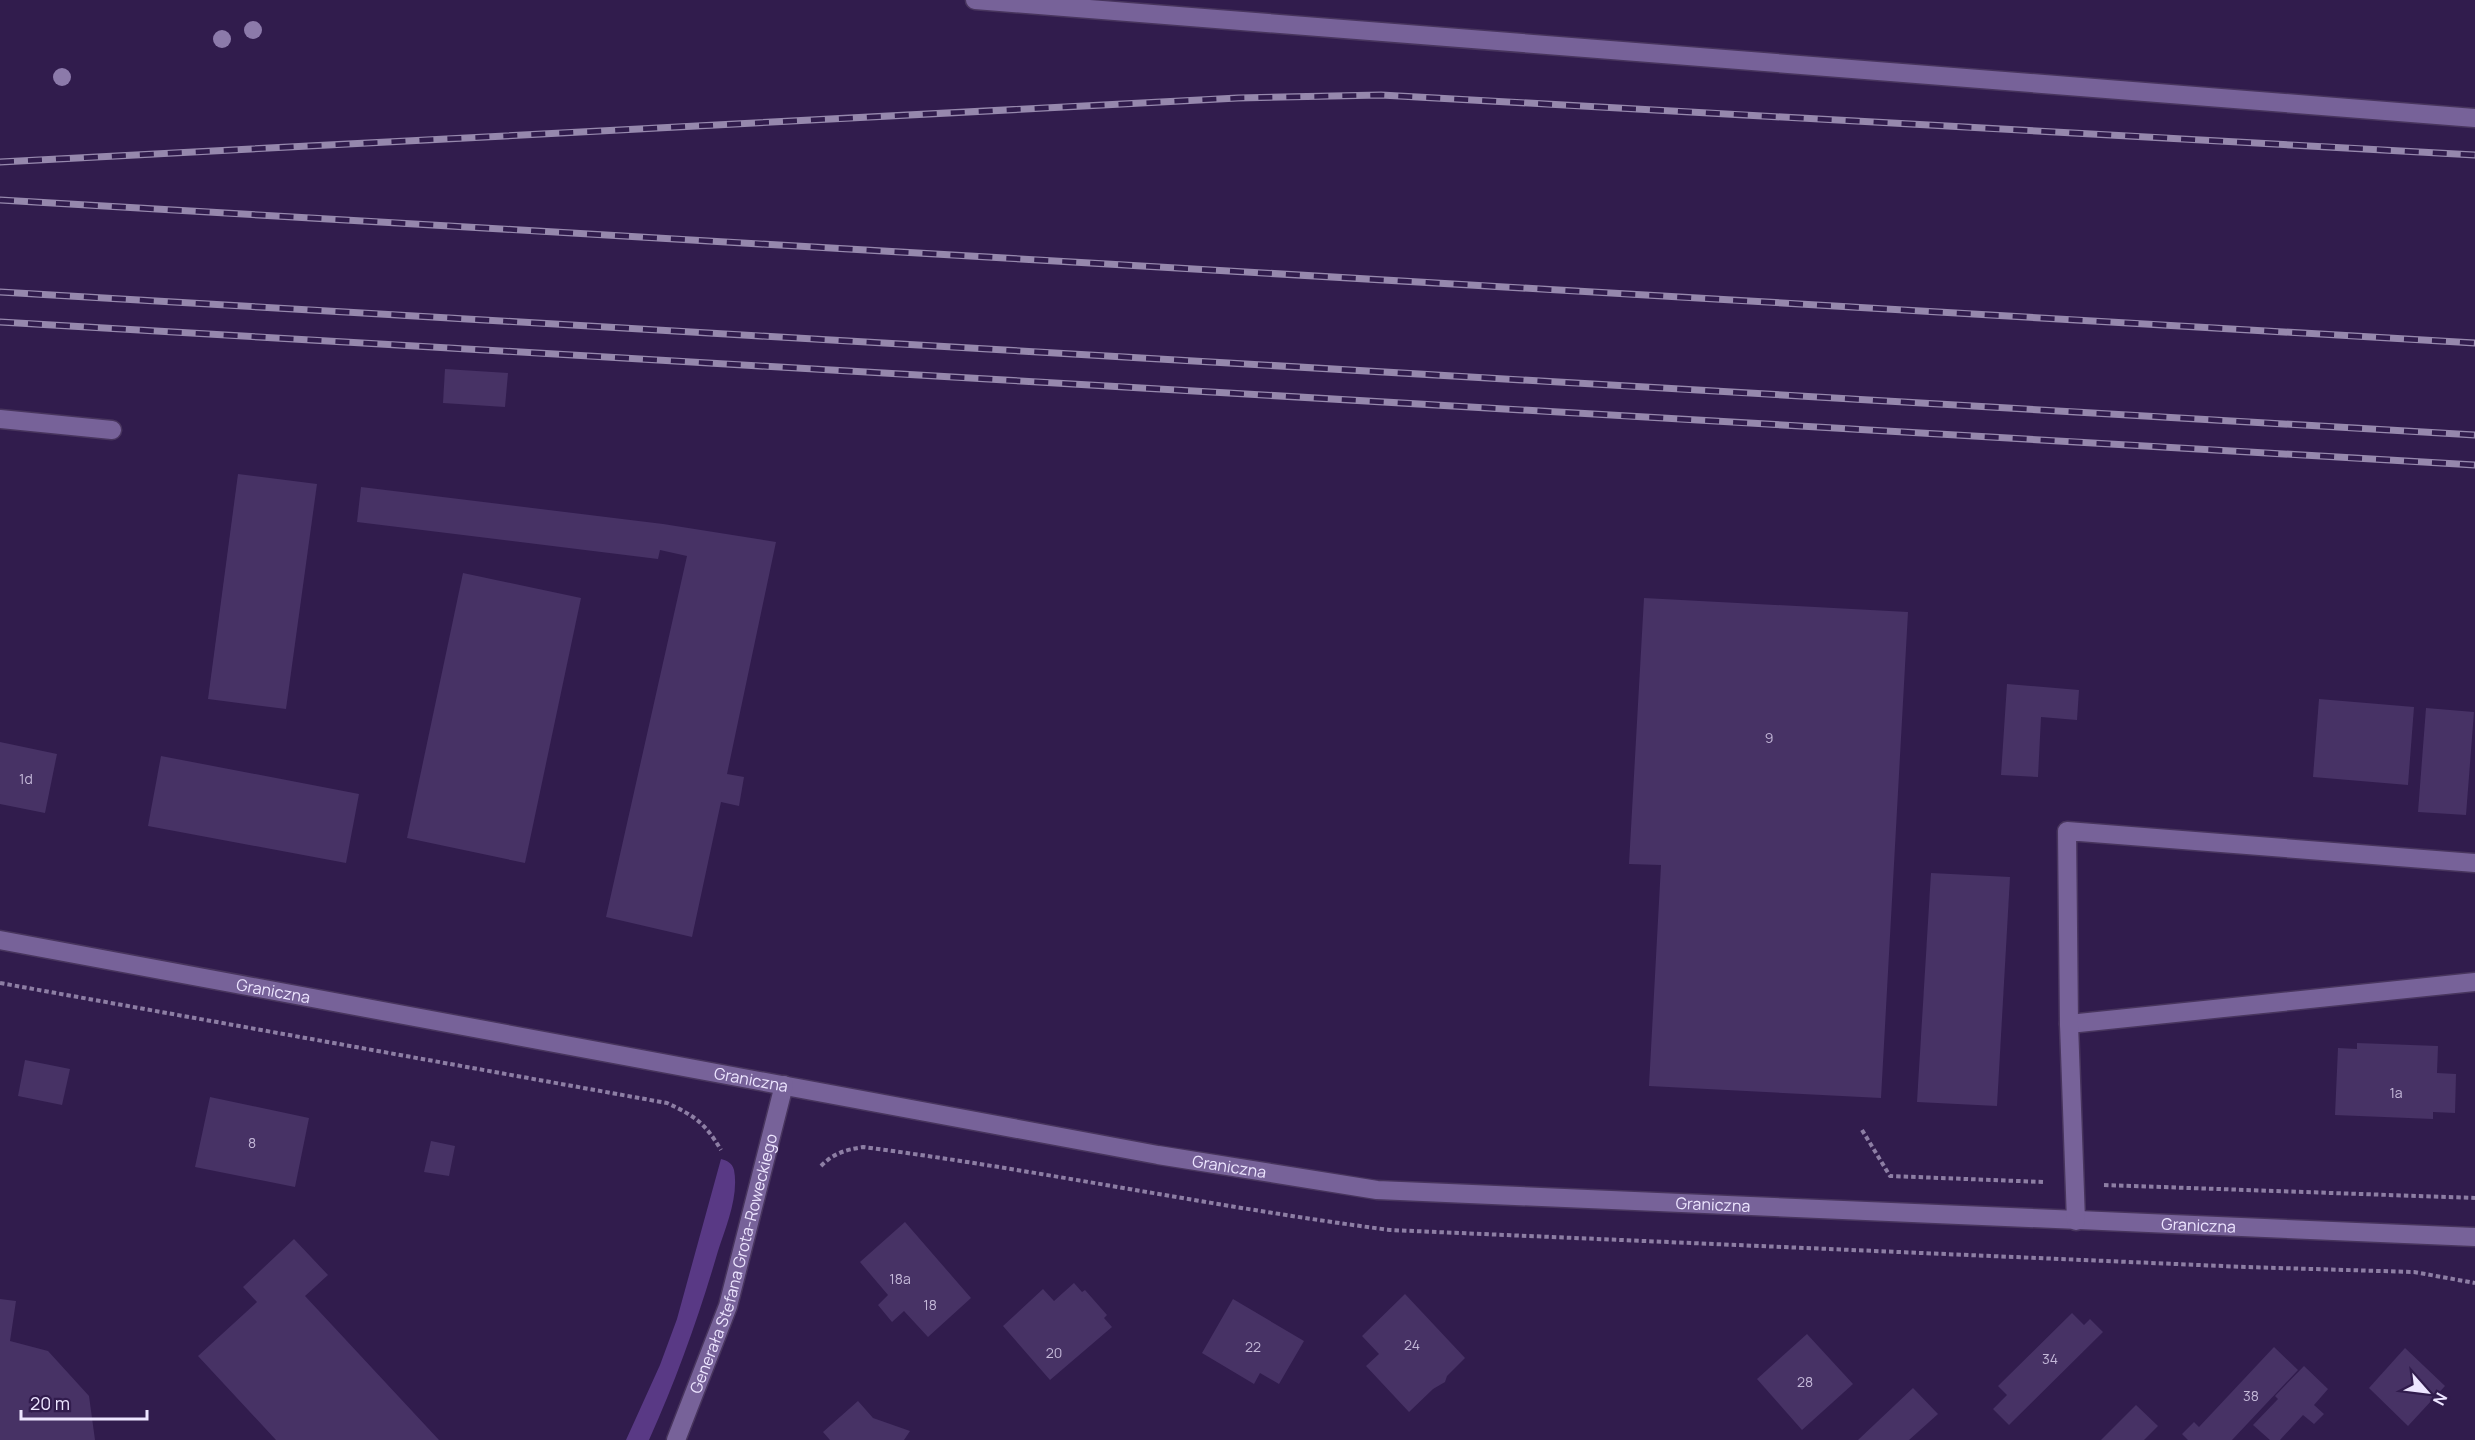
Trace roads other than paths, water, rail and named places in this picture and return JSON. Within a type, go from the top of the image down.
[{"type":"street","points":[[975,0],[2475,118]]},
{"type":"street","points":[[0,419],[111,430]]},
{"type":"street","points":[[2076,1221],[2069,1024],[2067,831],[2475,864]]},
{"type":"street","name":"Graniczna","points":[[0,940],[1158,1155],[1377,1190],[2475,1237]]},
{"type":"street","points":[[2069,1024],[2475,981]]},
{"type":"street","name":"Generała Stefana Grota-Roweckiego","points":[[676,1440],[728,1306],[783,1085]]},
{"type":"railway","points":[[0,162],[1238,98],[1381,95],[2475,155]]},
{"type":"railway","points":[[0,200],[2475,343]]},
{"type":"railway","points":[[0,292],[2475,435]]},
{"type":"railway","points":[[0,322],[2475,465]]}]
